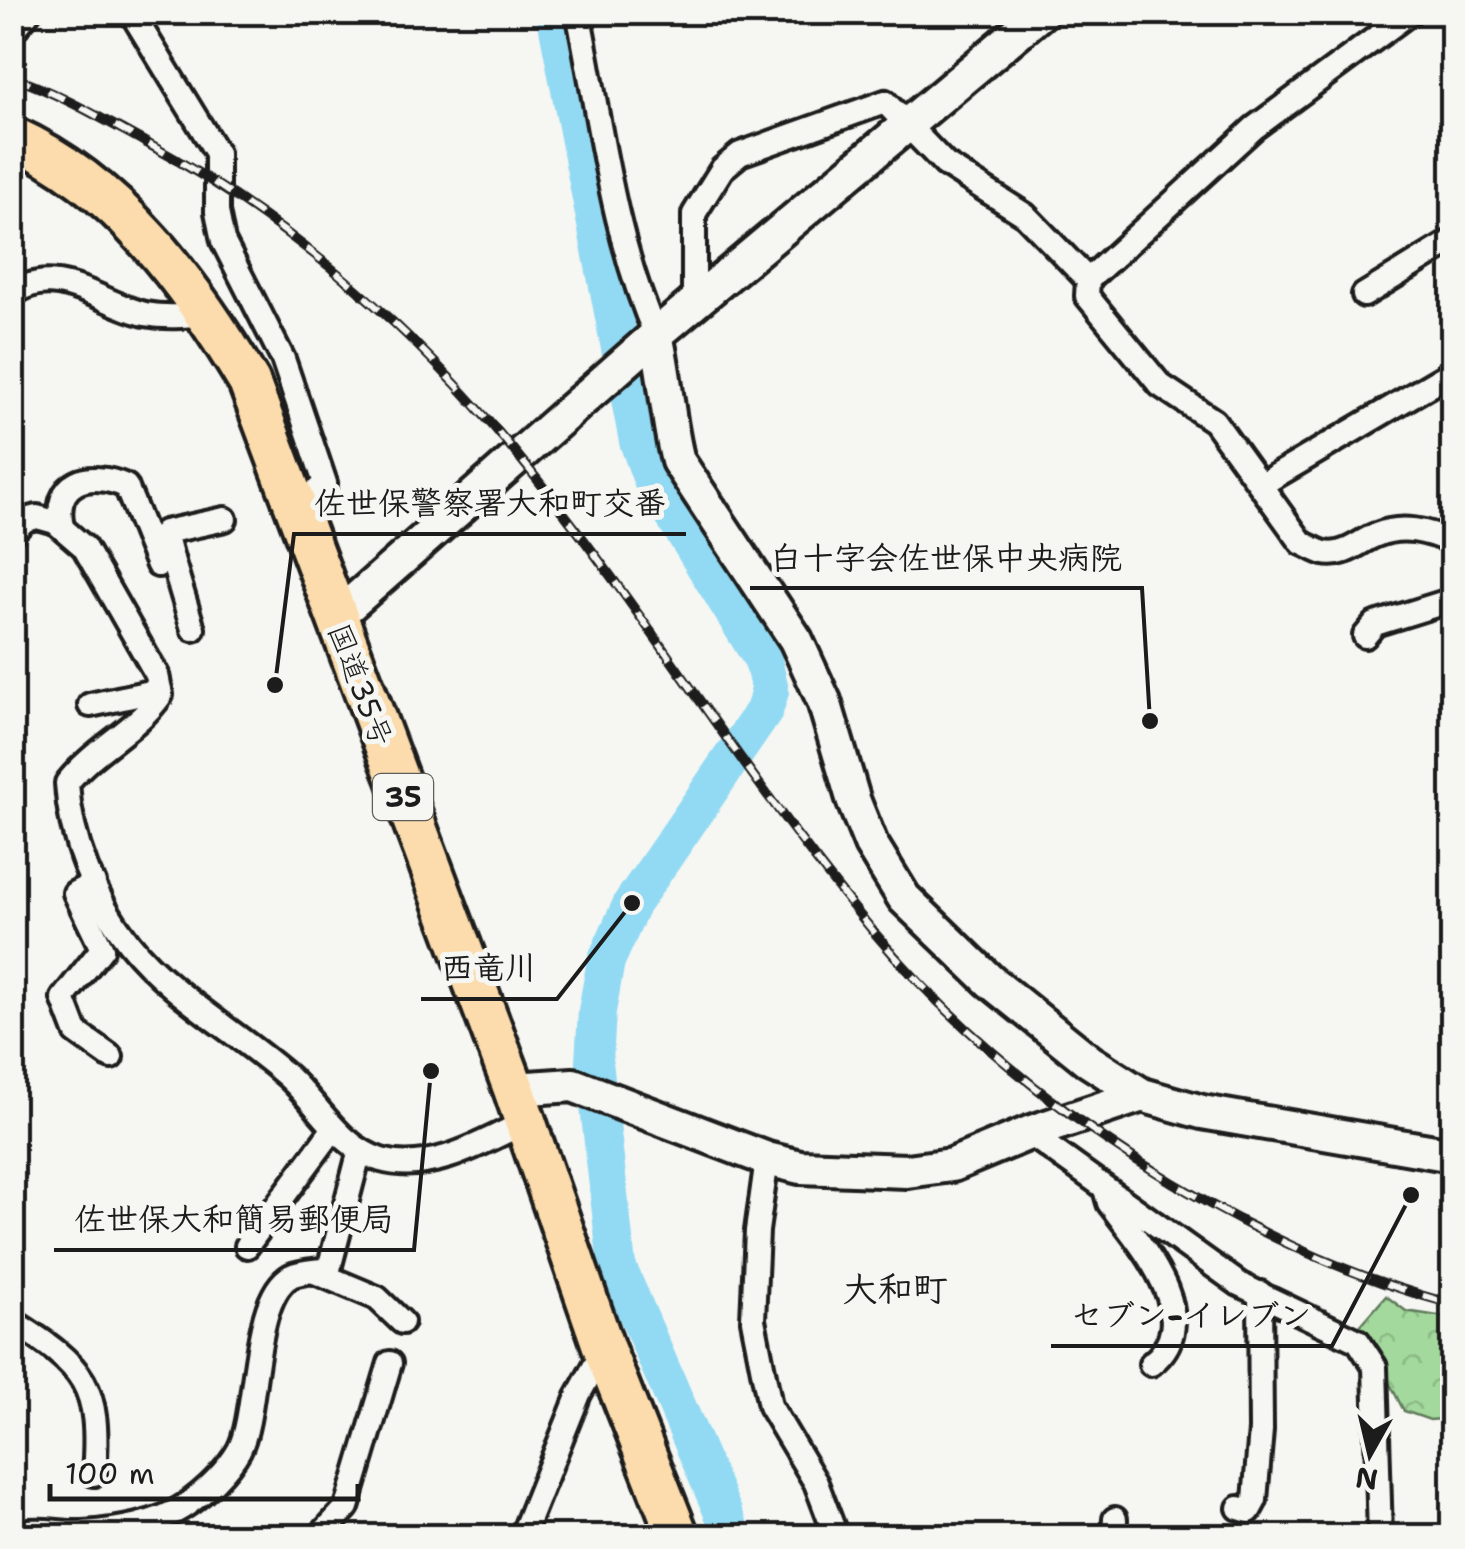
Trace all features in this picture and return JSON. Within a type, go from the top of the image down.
[{"type":"highway","name":"国道35号","points":[[12,138],[35,148],[92,187],[150,240],[208,314],[249,382],[519,1105],[604,1349],[678,1536]]},
{"type":"street","points":[[12,32],[29,12]]},
{"type":"street","points":[[132,12],[217,153],[217,212],[223,241],[284,358],[325,483],[296,510]]},
{"type":"street","points":[[578,12],[645,346],[664,368],[670,431],[678,461],[796,640],[824,701],[854,802],[871,844],[904,898],[990,980],[1088,1061],[1142,1095],[1202,1112],[1452,1150]]},
{"type":"street","points":[[1411,12],[1254,128],[1088,280],[1086,296],[1160,385],[1214,420],[1302,543],[1325,553],[1345,552],[1376,535],[1396,530],[1428,530],[1452,542]]},
{"type":"street","points":[[335,618],[694,303],[908,124],[1026,16]]},
{"type":"street","points":[[694,303],[694,214],[722,169],[740,154],[885,102],[945,164],[1025,215],[1088,280]]},
{"type":"street","points":[[1364,295],[1452,240]]},
{"type":"street","points":[[12,270],[35,284]]},
{"type":"street","points":[[12,295],[35,284],[88,289],[144,314],[208,314]]},
{"type":"street","points":[[1262,484],[1452,372]]},
{"type":"street","points":[[62,527],[58,510],[61,497],[74,485],[95,476],[111,480],[126,486],[158,566],[172,560]]},
{"type":"street","points":[[12,533],[25,520],[37,517],[62,527],[95,562],[127,626],[158,674],[161,695],[148,714],[93,754],[66,783],[74,834],[94,883],[130,945],[288,1076],[334,1128],[360,1150],[382,1160],[416,1165],[468,1148],[519,1105],[573,1085],[767,1159],[800,1167],[907,1170],[952,1165],[1029,1133],[1142,1095]]},
{"type":"street","points":[[194,629],[165,532],[225,518]]},
{"type":"street","points":[[1365,636],[1376,624],[1452,600]]},
{"type":"street","points":[[90,705],[160,690]]},
{"type":"street","points":[[94,883],[75,894],[102,949],[63,998],[76,1032],[111,1057]]},
{"type":"street","points":[[247,1246],[334,1128]]},
{"type":"street","points":[[1029,1133],[1238,1284],[1358,1341],[1375,1367],[1380,1536]]},
{"type":"street","points":[[21,1536],[31,1530],[81,1533],[149,1521],[184,1507],[212,1483],[239,1450],[260,1346],[278,1289],[292,1276],[329,1269],[360,1150]]},
{"type":"street","points":[[767,1159],[757,1231],[753,1320],[770,1406],[816,1483],[836,1536]]},
{"type":"street","points":[[1104,1185],[1109,1203],[1166,1284],[1172,1306],[1172,1329],[1164,1354],[1151,1364]]},
{"type":"street","points":[[315,1272],[377,1298],[402,1322]]},
{"type":"street","points":[[1239,1508],[1250,1510],[1255,1500],[1261,1430],[1260,1294]]},
{"type":"street","points":[[12,1320],[70,1362],[85,1379],[96,1415],[94,1474]]},
{"type":"street","points":[[522,1536],[579,1394],[604,1349]]},
{"type":"street","points":[[320,1536],[347,1507],[390,1364]]},
{"type":"green space","points":[[1386,1296],[1406,1311],[1452,1318],[1452,1418],[1430,1420],[1404,1411],[1360,1326]]},
{"type":"waterway","points":[[555,12],[638,441],[652,480],[763,660],[770,691],[764,711],[632,903],[606,961],[597,1011],[594,1062],[617,1266],[733,1536]]},
{"type":"railway","points":[[12,77],[95,115],[240,200],[332,268],[417,345],[494,427],[544,488],[776,807],[873,931],[929,993],[993,1052],[1062,1108],[1136,1160],[1213,1206],[1292,1246],[1373,1279],[1452,1304]]},
{"type":"place","name":"佐世保警察署大和町交番","points":[[275,685]]},
{"type":"place","name":"白十字会佐世保中央病院","points":[[1150,721]]},
{"type":"place","name":"西竜川","points":[[632,903]]},
{"type":"place","name":"佐世保大和簡易郵便局","points":[[431,1071]]},
{"type":"place","name":"セブン-イレブン","points":[[1411,1195]]},
{"type":"district","name":"大和町","points":[[895,1289]]}]
